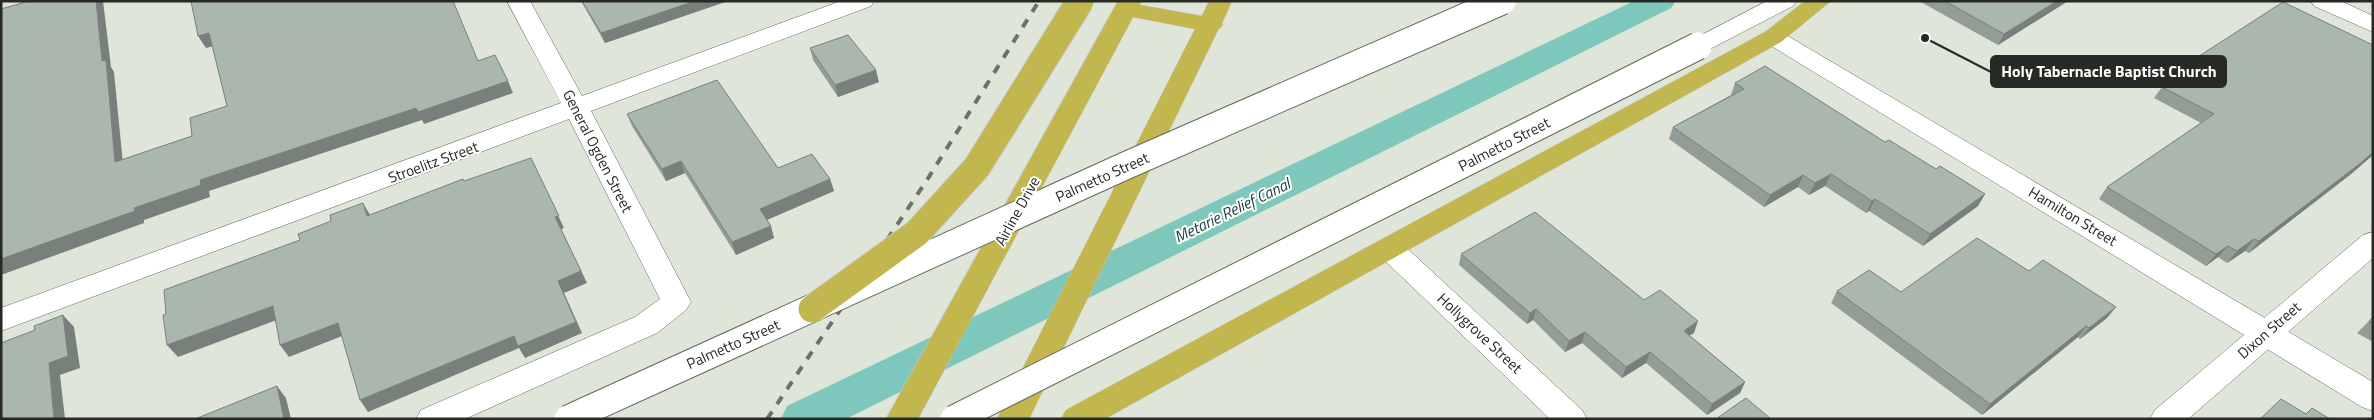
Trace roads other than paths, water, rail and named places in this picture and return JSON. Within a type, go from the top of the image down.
[{"type":"highway","points":[[812,309],[917,233],[977,167],[1080,1]]},
{"type":"highway","points":[[1013,419],[1221,1]]},
{"type":"highway","points":[[1077,419],[1773,37],[1820,1]]},
{"type":"highway","points":[[1128,5],[1210,25]]},
{"type":"highway","name":"Airline Drive","points":[[902,419],[1128,5]]},
{"type":"street","name":"General Ogden Street","points":[[432,419],[646,325],[676,302],[577,108],[518,1]]},
{"type":"street","name":"Stroelitz Street","points":[[1,320],[863,1]]},
{"type":"street","name":"Palmetto Street","points":[[568,419],[1125,166],[1502,1]]},
{"type":"street","name":"Palmetto Street","points":[[954,419],[1785,1]]},
{"type":"street","points":[[2322,1],[2373,25]]},
{"type":"street","name":"Hamilton Street","points":[[1773,37],[2373,398]]},
{"type":"street","name":"Dixon Street","points":[[2166,419],[2373,242]]},
{"type":"street","name":"Hollygrove Street","points":[[1389,248],[1571,419]]},
{"type":"waterway","name":"Metarie Relief Canal","points":[[803,419],[1660,1]]},
{"type":"railway","points":[[767,419],[927,180],[1039,1]]},
{"type":"place","name":"Holy Tabernacle Baptist Church","points":[[1925,38]]}]
